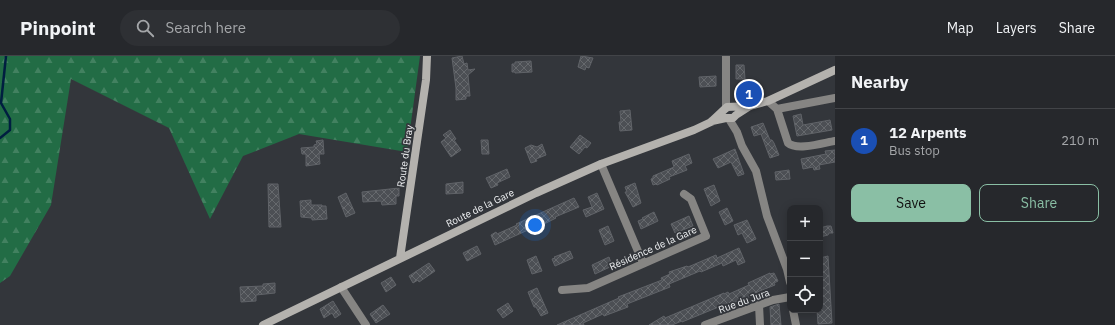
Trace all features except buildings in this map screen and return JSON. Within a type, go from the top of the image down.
[{"type":"street","name":"Route du Bray","points":[[400,258],[426,80],[427,56]]},
{"type":"street","points":[[726,56],[726,94],[730,113],[742,146],[756,171],[767,216],[789,277]]},
{"type":"street","points":[[730,113],[768,101],[835,70]]},
{"type":"street","points":[[777,109],[835,98]]},
{"type":"street","points":[[768,101],[777,109],[788,143],[793,146],[799,147],[835,141]]},
{"type":"street","name":"Route de la Gare","points":[[263,325],[536,193],[601,164],[694,130],[730,113]]},
{"type":"street","points":[[601,164],[643,263]]},
{"type":"street","name":"Résidence de la Gare","points":[[562,290],[588,288],[706,236],[691,199],[684,194]]},
{"type":"street","points":[[341,287],[366,325]]},
{"type":"street","name":"Rue du Jura","points":[[705,325],[773,300],[787,298]]},
{"type":"street","points":[[759,305],[760,325]]},
{"type":"street","points":[[794,313],[796,325]]},
{"type":"green space","points":[[0,56],[420,56],[407,152],[299,134],[243,156],[210,219],[169,128],[71,79],[51,205],[10,276],[0,283]]},
{"type":"waterway","points":[[0,138],[10,130],[10,119],[1,103],[6,56]]},
{"type":"place","name":"12 Arpents","points":[[749,94]]}]
